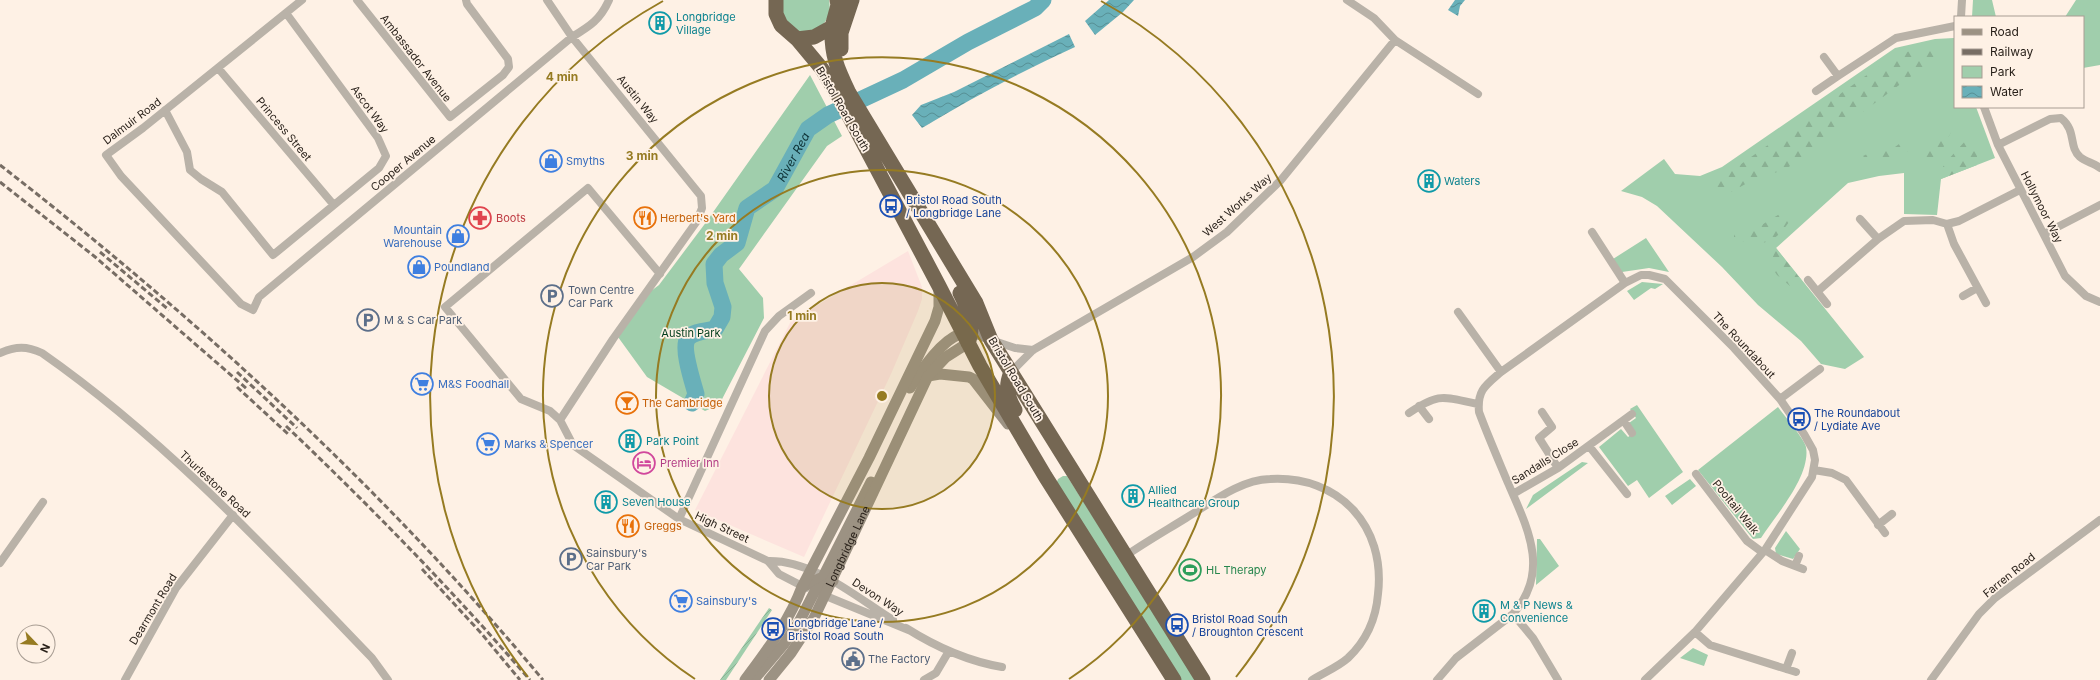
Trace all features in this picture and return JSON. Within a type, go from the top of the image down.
[{"type":"highway","name":"Bristol Road South","points":[[775,1],[776,14],[781,25],[797,39],[822,69],[845,92]]},
{"type":"highway","name":"Bristol Road South","points":[[842,1],[832,27],[832,49],[834,63],[845,92],[862,127],[940,286],[1033,456],[1174,680]]},
{"type":"highway","points":[[842,1],[846,13],[841,33],[841,57],[845,92]]},
{"type":"highway","points":[[797,39],[814,37],[832,27]]},
{"type":"highway","name":"Bristol Road South","points":[[862,127],[928,224],[976,303],[991,340],[1124,557],[1202,680]]},
{"type":"highway","points":[[928,224],[933,243],[967,306],[968,336]]},
{"type":"highway","points":[[1011,372],[1006,383],[1008,398],[1032,440],[1033,456]]},
{"type":"highway","points":[[1051,485],[1053,477],[1061,471],[1072,470]]},
{"type":"street","name":"Dalmuir Road","points":[[253,310],[241,304],[121,176],[106,155],[165,110],[302,0]]},
{"type":"street","name":"Ambassador Avenue","points":[[357,0],[450,117],[503,75],[509,67],[508,59],[467,4],[466,0]]},
{"type":"street","name":"Austin Way","points":[[547,0],[572,36],[701,196],[702,208],[697,221],[660,274]]},
{"type":"street","name":"Cooper Avenue","points":[[253,310],[259,297],[339,232],[572,36],[594,24],[609,0]]},
{"type":"street","points":[[1347,0],[1374,18],[1395,40],[1478,94]]},
{"type":"street","points":[[1961,16],[1962,0]]},
{"type":"street","name":"Ascot Way","points":[[165,110],[187,152],[190,170],[222,192],[273,255],[333,204],[379,168],[386,156],[378,138],[286,13]]},
{"type":"street","points":[[1816,92],[1896,38],[1954,26]]},
{"type":"street","name":"West Works Way","points":[[1011,372],[1033,350],[1193,257],[1227,232],[1281,180],[1395,40]]},
{"type":"street","points":[[1824,57],[1838,76]]},
{"type":"street","name":"Princess Street","points":[[218,68],[333,204]]},
{"type":"street","name":"Hollymoor Way","points":[[1984,108],[1998,145],[2065,276],[2086,296],[2100,302]]},
{"type":"street","points":[[1998,145],[2050,119],[2061,118],[2068,124],[2074,148],[2081,158],[2100,168]]},
{"type":"street","name":"High Street","points":[[660,274],[588,188],[445,307],[521,399],[550,411],[560,420],[573,445],[679,519],[768,561],[779,574],[802,587],[815,591]]},
{"type":"street","points":[[1818,291],[1878,239],[1904,221],[1933,220],[1947,224],[1959,221],[2020,190]]},
{"type":"street","points":[[2044,234],[2100,205]]},
{"type":"street","points":[[1860,219],[1878,239]]},
{"type":"street","points":[[1947,224],[1954,244],[1986,303]]},
{"type":"street","points":[[1592,232],[1625,283]]},
{"type":"street","points":[[560,420],[613,339],[660,274]]},
{"type":"street","name":"The Roundabout","points":[[1478,404],[1479,395],[1486,385],[1501,372],[1625,283],[1641,275],[1649,275],[1665,279],[1734,348],[1780,399],[1804,434],[1813,450],[1814,470],[1807,486],[1764,551],[1695,632],[1645,680]]},
{"type":"street","points":[[1808,280],[1827,304]]},
{"type":"street","name":"Longbridge Lane","points":[[745,680],[778,636],[794,608],[802,587],[869,458],[935,321],[939,307],[940,286]]},
{"type":"street","points":[[1963,296],[1977,288]]},
{"type":"street","points":[[679,519],[765,332],[779,316],[811,293]]},
{"type":"street","points":[[1458,312],[1501,372]]},
{"type":"street","points":[[968,336],[991,340],[1015,348],[1033,350]]},
{"type":"street","name":"Longbridge Lane","points":[[869,458],[922,368],[943,345],[968,336]]},
{"type":"street","name":"Longbridge Lane","points":[[769,680],[791,653],[814,618],[825,596],[828,579],[928,376],[968,336]]},
{"type":"street","name":"Thurlestone Road","points":[[0,353],[22,347],[31,348],[42,353],[120,413],[233,515],[372,658],[388,680]]},
{"type":"street","points":[[1780,399],[1820,369]]},
{"type":"street","points":[[928,376],[944,375],[973,379],[1011,429],[1023,438]]},
{"type":"street","points":[[1409,413],[1428,400],[1438,397],[1478,404],[1479,412],[1532,538],[1533,557],[1531,582],[1520,606],[1513,614],[1456,658],[1437,680]]},
{"type":"street","points":[[1419,406],[1429,419]]},
{"type":"street","points":[[1542,412],[1552,427],[1539,438],[1558,468]]},
{"type":"street","name":"Sandalls Close","points":[[1513,494],[1558,468],[1632,414]]},
{"type":"street","points":[[1624,421],[1632,433]]},
{"type":"street","name":"Sandalls Close","points":[[1589,446],[1627,494]]},
{"type":"street","points":[[1814,470],[1832,473],[1846,480],[1885,533]]},
{"type":"street","name":"Pooltail Walk","points":[[1696,474],[1747,541],[1764,551]]},
{"type":"street","points":[[1124,557],[1229,492],[1254,481],[1269,479],[1302,481],[1313,484],[1336,495],[1358,513],[1373,540],[1379,563],[1380,577],[1377,605],[1374,620],[1354,651],[1340,664],[1312,680]]},
{"type":"street","points":[[0,563],[43,502]]},
{"type":"street","points":[[1878,525],[1892,514]]},
{"type":"street","name":"Dearmont Road","points":[[125,680],[176,588],[233,515]]},
{"type":"street","name":"Farren Road","points":[[1931,680],[1980,614],[1995,598],[2100,520]]},
{"type":"street","points":[[1764,551],[1799,568],[1799,556]]},
{"type":"street","name":"High Street","points":[[768,561],[782,561],[811,571]]},
{"type":"street","name":"Devon Way","points":[[811,571],[828,579],[911,631],[949,651],[971,660],[1002,667]]},
{"type":"street","points":[[802,587],[828,579]]},
{"type":"street","points":[[815,591],[828,579]]},
{"type":"street","name":"Longbridge Lane","points":[[753,680],[788,638],[799,622],[815,591]]},
{"type":"street","name":"Devon Way","points":[[815,591],[911,631]]},
{"type":"street","points":[[1513,614],[1532,638],[1558,680]]},
{"type":"street","points":[[1695,632],[1710,645],[1796,672]]},
{"type":"street","points":[[924,680],[936,673],[949,651]]},
{"type":"street","points":[[1786,669],[1792,653]]},
{"type":"shaded area","points":[[908,251],[922,287],[922,299],[918,311],[891,374],[804,557],[695,510],[791,321]]},
{"type":"green space","points":[[782,0],[829,0],[830,6],[828,16],[820,27],[810,31],[798,31],[791,27],[783,18]]},
{"type":"green space","points":[[1973,0],[1992,0],[1996,16],[1972,16]]},
{"type":"green space","points":[[2076,0],[2100,0],[2100,65],[2084,68],[2084,16],[2066,16]]},
{"type":"green space","points":[[1954,38],[1954,108],[1976,108],[1995,158],[1941,179],[1937,215],[1904,214],[1904,173],[1879,176],[1848,183],[1776,248],[1864,357],[1845,369],[1821,364],[1801,341],[1758,305],[1722,267],[1657,206],[1642,197],[1621,191],[1664,159],[1675,174],[1700,176],[1722,167],[1895,48],[1935,39]]},
{"type":"green space","points":[[1925,47],[1941,54],[1786,169],[1749,182],[1724,196],[1716,187],[1720,179],[1895,55]]},
{"type":"green space","name":"Austin Park","points":[[810,75],[842,136],[827,146],[739,269],[763,298],[764,318],[719,405],[705,411],[647,377],[618,337],[651,291],[659,285],[704,225]]},
{"type":"green space","points":[[1945,131],[1951,132],[1941,152],[1932,160],[1923,158],[1925,150],[1928,146],[1934,139]]},
{"type":"green space","points":[[1968,138],[1977,144],[1977,165],[1941,179],[1938,175],[1946,162]]},
{"type":"green space","points":[[1903,141],[1908,143],[1912,148],[1895,159],[1880,160],[1865,158],[1863,156],[1869,153],[1891,150]]},
{"type":"green space","points":[[1796,204],[1798,209],[1776,237],[1764,242],[1756,243],[1734,238],[1734,234],[1755,229]]},
{"type":"green space","points":[[1646,238],[1669,272],[1649,268],[1622,272],[1613,259]]},
{"type":"green space","points":[[1776,248],[1806,286],[1790,286],[1777,275],[1770,265]]},
{"type":"green space","points":[[1642,282],[1663,284],[1655,289],[1651,288],[1634,300],[1627,291]]},
{"type":"green space","points":[[1637,405],[1683,472],[1649,498],[1637,480],[1628,486],[1599,447],[1621,429],[1628,437],[1635,432],[1629,423],[1636,418],[1630,409]]},
{"type":"green space","points":[[1778,407],[1805,444],[1806,458],[1803,470],[1791,495],[1761,538],[1753,539],[1698,470]]},
{"type":"green space","points":[[1582,462],[1588,463],[1526,509],[1533,495]]},
{"type":"green space","points":[[1063,476],[1067,476],[1197,680],[1179,680],[1056,484],[1058,479]]},
{"type":"green space","points":[[1690,479],[1696,486],[1672,505],[1665,496]]},
{"type":"green space","points":[[1786,531],[1800,549],[1793,559],[1776,554],[1775,548]]},
{"type":"green space","points":[[1537,539],[1540,539],[1559,566],[1536,585]]},
{"type":"green space","points":[[769,608],[772,610],[726,680],[720,680]]},
{"type":"green space","points":[[1693,648],[1708,655],[1704,666],[1680,658]]},
{"type":"water","points":[[1109,0],[1134,0],[1123,12],[1095,35],[1085,21]]},
{"type":"water","points":[[1455,0],[1465,0],[1460,6],[1458,16],[1448,10]]},
{"type":"water","points":[[1069,34],[1075,47],[997,85],[922,128],[912,115],[921,105],[954,92]]},
{"type":"waterway","name":"River Rea","points":[[692,403],[696,394],[688,365],[686,343],[688,338],[694,334],[715,329],[722,317],[723,307],[715,283],[714,264],[721,255],[737,243],[747,208],[775,189],[808,129],[828,115],[903,80],[968,42],[1035,8],[1043,0]]},
{"type":"railway","points":[[0,165],[145,283],[285,408],[353,473],[418,540],[482,609],[543,680]]},
{"type":"railway","points":[[0,182],[94,256],[247,389]]},
{"type":"railway","points":[[100,252],[169,310]]},
{"type":"railway","points":[[237,372],[297,428]]},
{"type":"railway","points":[[237,387],[288,434]]},
{"type":"railway","points":[[286,426],[411,550],[530,680]]},
{"type":"railway","points":[[422,569],[481,633],[520,680]]},
{"type":"place","name":"Longbridge Village","points":[[660,23]]},
{"type":"place","name":"Smyths","points":[[551,161]]},
{"type":"place","name":"Waters","points":[[1429,181]]},
{"type":"place","name":"Bristol Road South / Longbridge Lane","points":[[891,206]]},
{"type":"place","name":"Boots","points":[[480,218]]},
{"type":"place","name":"Herbert's Yard","points":[[645,218]]},
{"type":"place","name":"Mountain Warehouse","points":[[458,236]]},
{"type":"place","name":"Poundland","points":[[419,267]]},
{"type":"place","name":"Town Centre Car Park","points":[[552,296]]},
{"type":"place","name":"M & S Car Park","points":[[368,320]]},
{"type":"place","name":"M&S Foodhall","points":[[422,384]]},
{"type":"place","name":"The Cambridge","points":[[627,403]]},
{"type":"place","name":"The Roundabout / Lydiate Ave","points":[[1799,419]]},
{"type":"place","name":"Park Point","points":[[630,441]]},
{"type":"place","name":"Marks & Spencer","points":[[488,444]]},
{"type":"place","name":"Premier Inn","points":[[644,463]]},
{"type":"place","name":"Allied Healthcare Group","points":[[1133,496]]},
{"type":"place","name":"Seven House","points":[[606,502]]},
{"type":"place","name":"Greggs","points":[[628,526]]},
{"type":"place","name":"Sainsbury's Car Park","points":[[571,559]]},
{"type":"place","name":"HL Therapy","points":[[1190,570]]},
{"type":"place","name":"Sainsbury's","points":[[681,601]]},
{"type":"place","name":"M & P News & Convenience","points":[[1484,611]]},
{"type":"place","name":"Bristol Road South / Broughton Crescent","points":[[1177,625]]},
{"type":"place","name":"Longbridge Lane / Bristol Road South","points":[[773,629]]},
{"type":"place","name":"The Factory","points":[[853,659]]}]
